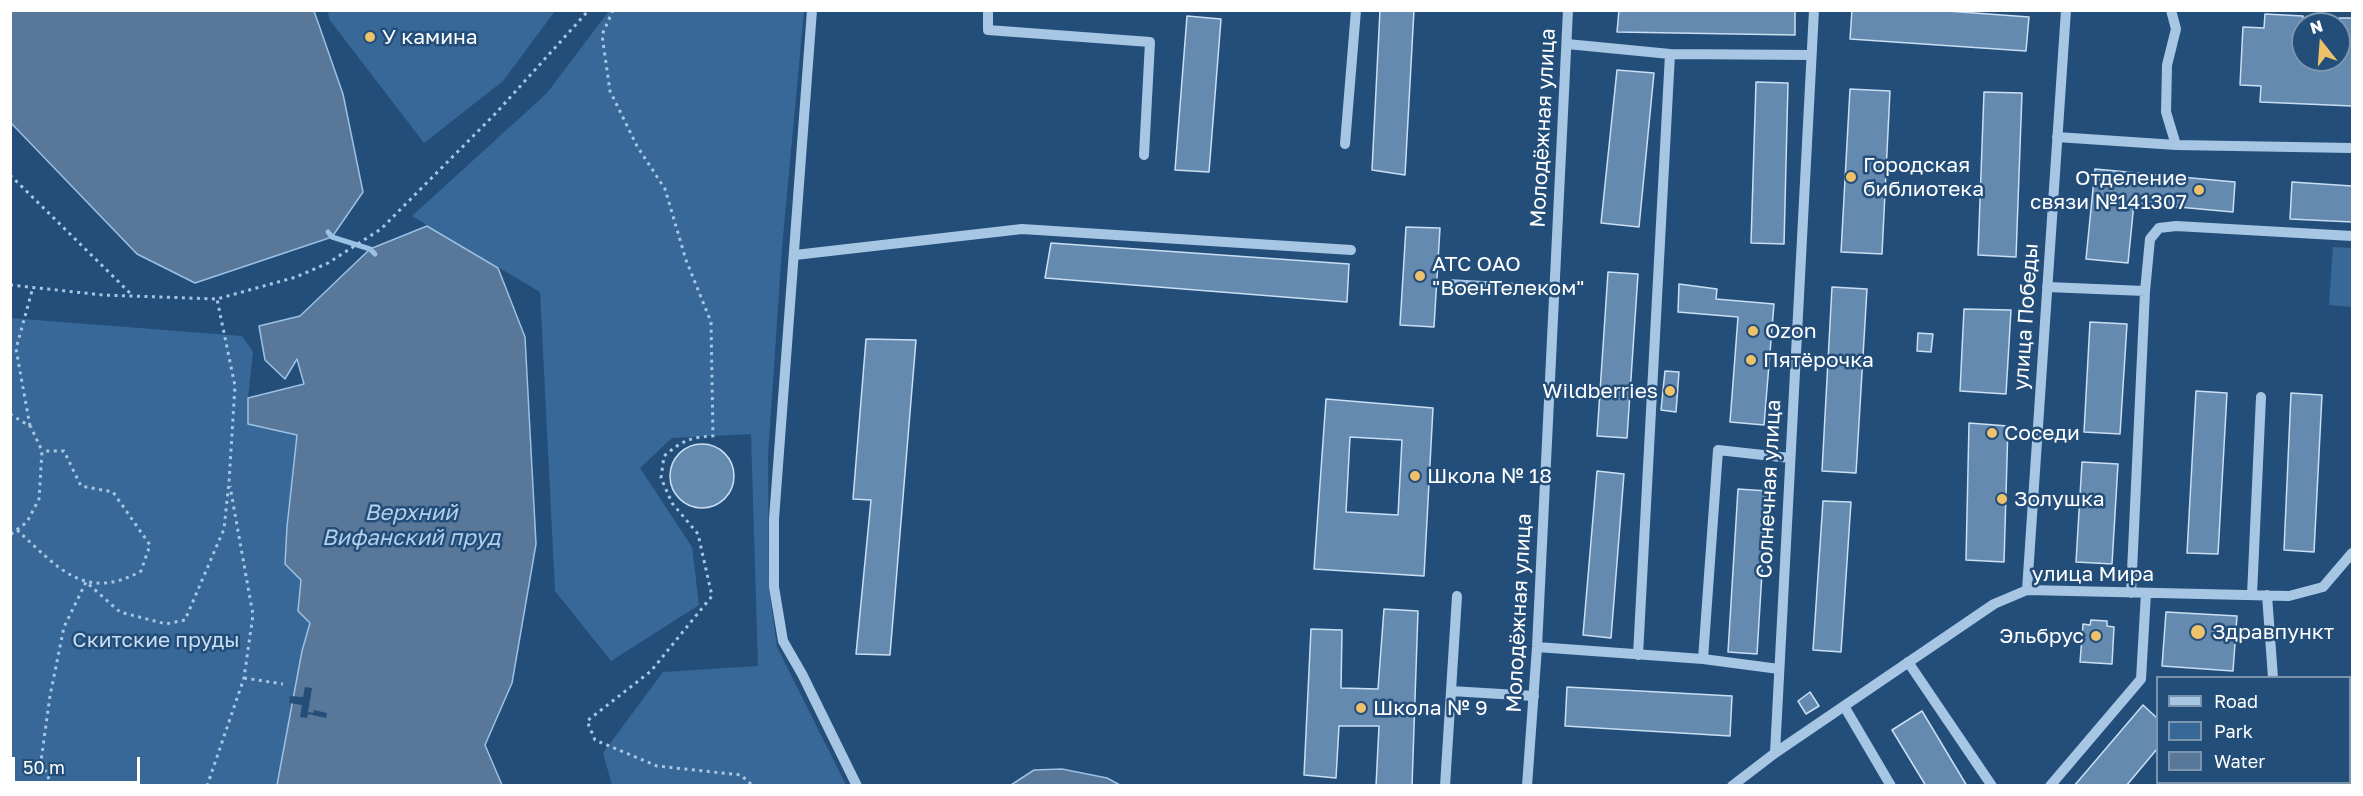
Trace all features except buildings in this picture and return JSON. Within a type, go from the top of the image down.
[{"type":"street","points":[[812,10],[774,519],[774,587],[783,641],[857,786]]},
{"type":"street","points":[[988,10],[988,30],[1149,42],[1144,155]]},
{"type":"street","points":[[1345,144],[1356,10]]},
{"type":"street","name":"Молодёжная улица","points":[[1527,786],[1537,647],[1568,10]]},
{"type":"street","name":"Солнечная улица","points":[[1775,753],[1814,10]]},
{"type":"street","name":"улица Победы","points":[[2027,590],[2066,10]]},
{"type":"street","points":[[2171,10],[2176,29],[2167,64],[2166,112],[2176,145]]},
{"type":"street","points":[[1567,44],[1670,54],[1811,55]]},
{"type":"street","points":[[1638,655],[1670,54]]},
{"type":"street","points":[[2057,137],[2176,145],[2352,147]]},
{"type":"street","points":[[2131,593],[2145,291],[2150,239],[2159,228],[2176,226],[2352,236]]},
{"type":"street","points":[[795,255],[1022,230],[1351,250]]},
{"type":"street","points":[[1448,284],[1555,290]]},
{"type":"street","points":[[2048,287],[2145,291]]},
{"type":"street","points":[[2252,595],[2261,397]]},
{"type":"street","points":[[1703,659],[1718,450],[1790,458]]},
{"type":"street","name":"улица Мира","points":[[1732,786],[1775,753],[1994,604],[2027,590],[2289,596],[2324,586],[2352,553]]},
{"type":"street","points":[[2049,786],[2141,679],[2146,593]]},
{"type":"street","points":[[2267,595],[2273,676]]},
{"type":"street","points":[[1445,786],[1457,596]]},
{"type":"street","points":[[1537,647],[1703,659],[1779,669]]},
{"type":"street","points":[[1908,662],[1992,786]]},
{"type":"street","points":[[1451,691],[1534,696]]},
{"type":"street","points":[[1844,706],[1891,786]]},
{"type":"path","points":[[10,285],[133,296],[217,299],[296,277],[328,263],[381,229],[496,113],[589,10]]},
{"type":"path","points":[[613,10],[602,35],[610,91],[637,146],[665,189],[686,260],[711,321],[713,436],[692,437],[676,446],[664,456],[662,478],[672,503],[698,534],[712,596],[651,671],[587,721],[595,740],[657,766],[741,775],[753,786]]},
{"type":"path","points":[[10,175],[133,296]]},
{"type":"path","points":[[10,535],[27,522],[39,500],[42,451],[31,427],[16,349],[33,287]]},
{"type":"path","points":[[17,530],[65,573],[86,582],[120,612],[166,624],[185,620],[224,529],[230,482],[236,386],[217,299]]},
{"type":"path","points":[[10,414],[31,427]]},
{"type":"path","points":[[42,451],[64,451],[81,486],[113,492],[150,545],[141,571],[122,582],[86,582]]},
{"type":"path","points":[[207,786],[244,678],[253,615],[230,482]]},
{"type":"path","points":[[52,786],[41,761],[50,696],[64,627],[86,582]]},
{"type":"path","points":[[244,678],[284,684]]},
{"type":"green space","points":[[328,10],[555,11],[503,81],[424,143],[329,19]]},
{"type":"green space","points":[[609,11],[804,11],[782,248],[768,456],[769,589],[777,647],[846,785],[612,785],[603,753],[663,672],[758,666],[751,434],[672,438],[640,468],[692,547],[699,605],[611,661],[555,591],[540,292],[412,216],[547,93]]},
{"type":"green space","points":[[2333,247],[2352,248],[2352,307],[2329,305]]},
{"type":"green space","name":"Скитские пруды","points":[[10,318],[242,336],[253,352],[248,398],[248,424],[297,435],[285,564],[301,580],[298,611],[310,623],[302,651],[277,785],[11,785]]},
{"type":"water","points":[[11,10],[314,11],[343,94],[363,192],[332,237],[195,283],[137,254],[11,123]]},
{"type":"water","name":"Верхний Вифанский пруд","points":[[427,226],[498,268],[525,337],[536,544],[512,683],[485,745],[502,785],[277,785],[302,651],[310,623],[298,611],[301,580],[285,564],[297,435],[248,424],[248,398],[304,384],[297,359],[285,379],[265,360],[259,326],[300,316],[370,249]]},
{"type":"water","points":[[1062,769],[1107,778],[1120,785],[1011,785],[1034,770]]},
{"type":"pier","points":[[305,687],[312,688],[308,712],[313,713],[314,710],[327,713],[326,718],[308,714],[307,718],[300,717],[302,705],[289,703],[290,696],[303,697]]},
{"type":"waterway","points":[[328,232],[332,237],[370,249],[375,254]]},
{"type":"place","name":"У камина","points":[[370,37]]},
{"type":"place","name":"Городская библиотека","points":[[1851,177]]},
{"type":"place","name":"Отделение связи №141307","points":[[2199,190]]},
{"type":"place","name":"АТС ОАО \"ВоенТелеком\"","points":[[1420,276]]},
{"type":"place","name":"Ozon","points":[[1753,331]]},
{"type":"place","name":"Пятёрочка","points":[[1751,360]]},
{"type":"place","name":"Wildberries","points":[[1670,391]]},
{"type":"place","name":"Соседи","points":[[1992,433]]},
{"type":"place","name":"Школа № 18","points":[[1415,476]]},
{"type":"place","name":"Золушка","points":[[2002,499]]},
{"type":"place","name":"Здравпункт","points":[[2198,632]]},
{"type":"place","name":"Эльбрус","points":[[2096,636]]},
{"type":"place","name":"Школа № 9","points":[[1361,708]]}]
